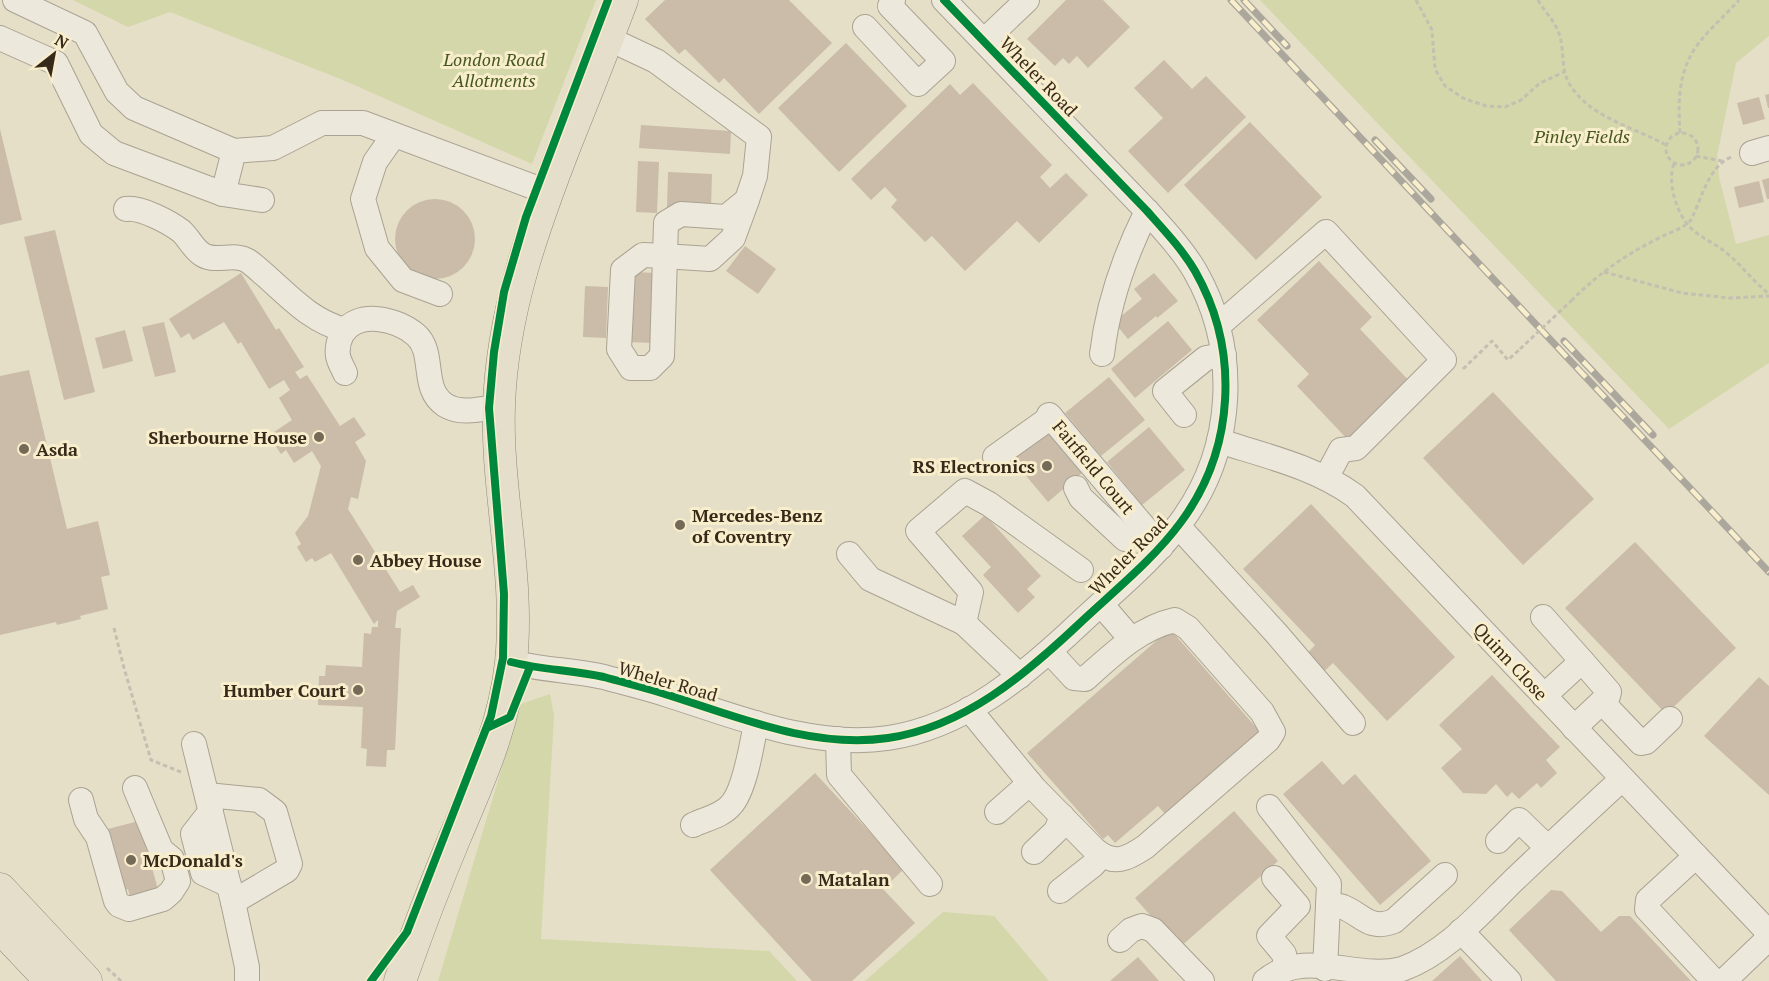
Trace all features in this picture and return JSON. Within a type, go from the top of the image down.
[{"type":"main road","points":[[400,981],[414,939],[500,723],[511,662],[512,600],[501,467],[499,406],[504,352],[513,298],[538,215],[622,0]]},
{"type":"main road","points":[[0,889],[86,981]]},
{"type":"main road","points":[[0,927],[48,980]]},
{"type":"main road","points":[[386,981],[414,939]]},
{"type":"street","points":[[15,0],[84,33],[117,92],[134,108],[234,151],[273,148],[322,123],[363,123],[547,192]]},
{"type":"street","points":[[865,27],[918,84],[943,61],[890,6],[893,0]]},
{"type":"street","name":"Wheler Road","points":[[511,662],[530,667],[599,676],[803,735],[838,739],[888,738],[927,728],[969,709],[1001,690],[1050,652],[1161,547],[1178,526],[1200,489],[1219,441],[1227,392],[1224,355],[1218,326],[1195,272],[1168,234],[1147,211],[944,0]]},
{"type":"street","points":[[984,40],[1027,0]]},
{"type":"street","points":[[888,52],[912,29]]},
{"type":"street","points":[[0,38],[56,63],[91,134],[114,153],[223,194],[262,200]]},
{"type":"street","points":[[607,38],[656,61],[759,137],[755,176],[747,200],[733,238],[710,259],[664,256],[666,223],[681,214],[726,216],[747,200]]},
{"type":"street","points":[[394,135],[375,162],[363,199],[377,248],[403,280],[440,294]]},
{"type":"street","points":[[223,194],[234,151]]},
{"type":"street","points":[[126,208],[143,211],[182,232],[196,250],[205,256],[234,257],[249,261],[308,313],[321,322],[345,330]]},
{"type":"street","points":[[1102,354],[1105,328],[1115,289],[1129,248],[1147,211]]},
{"type":"street","points":[[1218,326],[1326,232],[1444,360],[1356,448],[1341,450],[1326,478]]},
{"type":"street","points":[[345,373],[338,357],[338,348],[345,330],[352,323],[373,318],[404,327],[422,342],[431,387],[442,403],[462,411],[499,406]]},
{"type":"street","points":[[1184,416],[1166,391],[1206,358],[1224,355]]},
{"type":"street","name":"Fairfield Court","points":[[995,457],[1050,416],[1161,547]]},
{"type":"street","name":"Quinn Close","points":[[1219,441],[1316,472],[1355,496],[1769,933]]},
{"type":"street","points":[[1104,480],[1078,493],[1125,539]]},
{"type":"street","points":[[964,623],[971,592],[918,531],[965,491],[989,504],[1081,570]]},
{"type":"street","points":[[1178,526],[1276,633],[1353,723]]},
{"type":"street","points":[[849,554],[870,579],[964,623],[1020,676]]},
{"type":"street","points":[[1101,604],[1131,639]]},
{"type":"street","points":[[1543,617],[1609,692],[1602,702],[1574,728]]},
{"type":"street","points":[[969,709],[1030,783],[1101,856],[1114,860],[1127,859],[1145,847],[1268,740],[1273,732],[1262,712],[1188,628],[1175,620],[1164,622],[1131,639],[1085,679],[1074,678],[1050,652]]},
{"type":"street","points":[[1544,696],[1582,661]]},
{"type":"street","points":[[1602,702],[1641,743],[1646,742],[1670,719]]},
{"type":"street","points":[[693,825],[722,813],[732,805],[738,795],[749,760],[756,723]]},
{"type":"street","points":[[838,739],[839,775],[930,884]]},
{"type":"street","points":[[194,744],[249,976]]},
{"type":"street","points":[[1265,981],[1272,975],[1294,966],[1384,977],[1429,956],[1461,931],[1622,779]]},
{"type":"street","points":[[997,812],[1030,783]]},
{"type":"street","points":[[81,800],[86,819],[98,837],[119,905],[129,909],[166,897],[178,881],[172,859],[161,850],[135,788]]},
{"type":"street","points":[[209,803],[259,800],[276,812],[290,864],[287,870],[231,894]]},
{"type":"street","points":[[1269,807],[1329,884],[1325,969]]},
{"type":"street","points":[[1034,852],[1056,831],[1062,816]]},
{"type":"street","points":[[1498,841],[1520,820],[1548,848]]},
{"type":"street","points":[[1060,891],[1101,856]]},
{"type":"street","points":[[1696,856],[1646,904],[1647,909],[1714,981]]},
{"type":"street","points":[[1328,904],[1343,906],[1363,921],[1378,925],[1386,924],[1394,921],[1445,875]]},
{"type":"street","points":[[1274,878],[1298,906],[1269,936],[1284,954],[1287,969]]},
{"type":"street","points":[[1120,940],[1131,930],[1142,926],[1153,930],[1202,981]]},
{"type":"street","points":[[1461,931],[1509,981]]},
{"type":"street","points":[[1724,981],[1769,938]]},
{"type":"path","points":[[1416,0],[1432,30],[1435,69],[1445,86],[1463,98],[1486,106],[1505,106],[1521,100],[1540,83],[1564,72]]},
{"type":"path","points":[[1538,0],[1559,32],[1563,46],[1564,72],[1571,87],[1582,100],[1597,111],[1666,145]]},
{"type":"path","points":[[1680,133],[1679,99],[1687,63],[1699,43],[1739,0]]},
{"type":"path","points":[[1680,133],[1694,138],[1697,144],[1696,156],[1689,164],[1674,164],[1665,152],[1670,138],[1680,133]]},
{"type":"path","points":[[1520,349],[1602,271],[1687,224],[1696,211],[1709,179],[1722,161],[1736,155],[1760,150]]},
{"type":"path","points":[[1696,156],[1722,161]]},
{"type":"path","points":[[1674,164],[1671,180],[1687,224],[1729,254],[1769,295]]},
{"type":"path","points":[[1602,271],[1682,293],[1729,298],[1769,295]]},
{"type":"path","points":[[114,628],[151,760],[186,774],[200,770]]},
{"type":"green space","name":"London Road Allotments","points":[[73,0],[596,0],[532,164],[343,80],[170,12],[128,27]]},
{"type":"green space","name":"Pinley Fields","points":[[1260,0],[1769,0],[1769,36],[1736,63],[1717,156],[1719,177],[1736,244],[1769,235],[1769,363],[1669,429]]},
{"type":"green space","points":[[550,694],[554,716],[541,939],[769,951],[797,981],[438,981],[521,704]]},
{"type":"green space","points":[[943,912],[994,916],[1049,981],[865,981]]},
{"type":"building","points":[[665,0],[789,0],[832,43],[759,114],[724,78],[719,83],[685,49],[679,54],[645,19]]},
{"type":"building","points":[[1066,0],[1103,0],[1130,27],[1088,68],[1077,56],[1069,64],[1063,58],[1055,66],[1027,39]]},
{"type":"building","points":[[846,43],[907,106],[839,172],[778,108]]},
{"type":"building","points":[[1164,60],[1192,89],[1206,76],[1246,117],[1168,193],[1128,151],[1163,118],[1134,88]]},
{"type":"building","points":[[973,83],[1052,165],[1040,177],[1050,188],[1066,173],[1088,195],[1039,243],[1017,221],[965,271],[932,236],[925,242],[891,207],[897,200],[885,187],[871,200],[851,179],[950,84],[960,95]]},
{"type":"building","points":[[1769,94],[1769,108],[1768,108],[1765,95]]},
{"type":"building","points":[[1759,97],[1765,119],[1743,125],[1737,103]]},
{"type":"building","points":[[1250,122],[1322,197],[1256,260],[1184,185]]},
{"type":"building","points":[[641,125],[731,131],[730,154],[639,148]]},
{"type":"building","points":[[0,129],[22,220],[0,225]]},
{"type":"building","points":[[638,161],[659,162],[657,213],[636,212]]},
{"type":"building","points":[[668,172],[712,174],[711,208],[667,207]]},
{"type":"building","points":[[1769,178],[1769,199],[1767,199],[1762,180]]},
{"type":"building","points":[[1759,181],[1764,202],[1739,208],[1734,187]]},
{"type":"building","points":[[435,199],[450,202],[463,211],[472,224],[475,239],[472,254],[463,267],[450,276],[435,279],[420,276],[407,267],[398,254],[395,239],[398,224],[407,211],[420,202]]},
{"type":"building","points":[[55,230],[95,392],[64,400],[24,237]]},
{"type":"building","points":[[745,246],[776,269],[758,294],[726,271]]},
{"type":"building","points":[[1319,261],[1372,317],[1360,329],[1412,384],[1350,442],[1297,386],[1309,374],[1257,320]]},
{"type":"building","points":[[628,272],[658,273],[656,343],[626,342]]},
{"type":"building","points":[[241,273],[276,330],[279,328],[304,367],[295,372],[300,379],[307,375],[340,426],[354,417],[366,435],[355,442],[366,461],[358,499],[351,497],[348,509],[400,592],[413,585],[420,597],[397,611],[395,628],[401,628],[395,750],[387,750],[386,767],[366,766],[367,749],[361,748],[363,707],[318,705],[319,676],[325,676],[326,665],[362,667],[364,633],[371,634],[372,627],[378,627],[378,620],[374,624],[331,553],[315,562],[312,558],[306,562],[297,547],[301,544],[295,533],[308,516],[321,466],[312,451],[294,463],[286,450],[281,454],[271,439],[276,436],[274,432],[292,420],[279,398],[290,390],[284,380],[269,389],[241,342],[238,344],[224,322],[193,340],[189,333],[181,338],[169,319]]},
{"type":"building","points":[[1154,273],[1178,301],[1128,339],[1114,322],[1142,299],[1134,289]]},
{"type":"building","points":[[585,286],[608,287],[606,338],[583,337]]},
{"type":"building","points":[[1168,321],[1192,350],[1135,398],[1111,369]]},
{"type":"building","points":[[164,322],[176,372],[155,377],[142,327]]},
{"type":"building","points":[[125,330],[133,361],[103,369],[95,338]]},
{"type":"building","name":"Asda","points":[[29,370],[67,529],[98,521],[110,575],[101,577],[108,609],[57,625],[56,622],[0,635],[0,376]]},
{"type":"building","points":[[1109,377],[1145,420],[1101,456],[1065,413]]},
{"type":"building","points":[[1493,392],[1594,499],[1523,565],[1423,458]]},
{"type":"building","points":[[1149,427],[1185,470],[1142,505],[1107,462]]},
{"type":"building","name":"RS Electronics","points":[[1046,431],[1082,473],[1048,502],[1012,459]]},
{"type":"building","points":[[1311,504],[1455,657],[1387,721],[1333,663],[1319,676],[1303,658],[1315,645],[1243,569]]},
{"type":"building","points":[[985,515],[1041,576],[1027,589],[1035,597],[1018,613],[983,575],[991,567],[962,536]]},
{"type":"building","points":[[1635,542],[1736,648],[1666,714],[1565,608]]},
{"type":"building","points":[[1170,629],[1261,733],[1166,815],[1158,806],[1115,843],[1108,835],[1103,839],[1027,753]]},
{"type":"building","points":[[1492,675],[1560,747],[1546,760],[1557,773],[1541,788],[1537,783],[1519,799],[1512,792],[1507,797],[1496,784],[1486,794],[1463,793],[1441,768],[1462,749],[1439,725]]},
{"type":"building","points":[[1759,677],[1769,686],[1769,795],[1704,736]]},
{"type":"building","points":[[1322,761],[1343,785],[1355,774],[1431,861],[1380,905],[1283,794]]},
{"type":"building","name":"Matalan","points":[[815,773],[904,869],[883,889],[915,923],[852,981],[812,981],[710,870]]},
{"type":"building","points":[[1234,811],[1278,861],[1179,948],[1135,898]]},
{"type":"building","name":"McDonald's","points":[[139,821],[159,893],[131,901],[128,889],[121,892],[104,830]]},
{"type":"building","points":[[1551,890],[1562,891],[1601,932],[1619,916],[1630,916],[1691,981],[1556,981],[1509,930]]},
{"type":"building","points":[[1460,956],[1482,981],[1432,981]]},
{"type":"building","points":[[1138,957],[1159,981],[1110,981]]},
{"type":"railway","points":[[1231,0],[1769,572]]},
{"type":"railway","points":[[1244,0],[1287,46]]},
{"type":"railway","points":[[1375,140],[1431,199]]},
{"type":"railway","points":[[1564,341],[1653,435]]},
{"type":"cycle path","points":[[371,981],[407,932],[491,716],[503,658],[504,594],[489,408],[494,352],[504,292],[526,217],[608,0]]},
{"type":"cycle path","points":[[511,662],[604,677],[660,692],[776,729],[804,735],[832,739],[888,738],[942,723],[992,696],[1016,679],[1133,575],[1181,522],[1199,493],[1212,463],[1221,431],[1225,399],[1225,366],[1210,301],[1184,255],[1147,211],[944,0]]},
{"type":"cycle path","points":[[487,728],[510,717],[530,667]]},
{"type":"place","name":"Sherbourne House","points":[[319,437]]},
{"type":"place","name":"Asda","points":[[24,449]]},
{"type":"place","name":"RS Electronics","points":[[1047,466]]},
{"type":"place","name":"Mercedes-Benz of Coventry","points":[[680,525]]},
{"type":"place","name":"Abbey House","points":[[358,560]]},
{"type":"place","name":"Humber Court","points":[[358,690]]},
{"type":"place","name":"McDonald's","points":[[131,860]]},
{"type":"place","name":"Matalan","points":[[806,879]]}]
